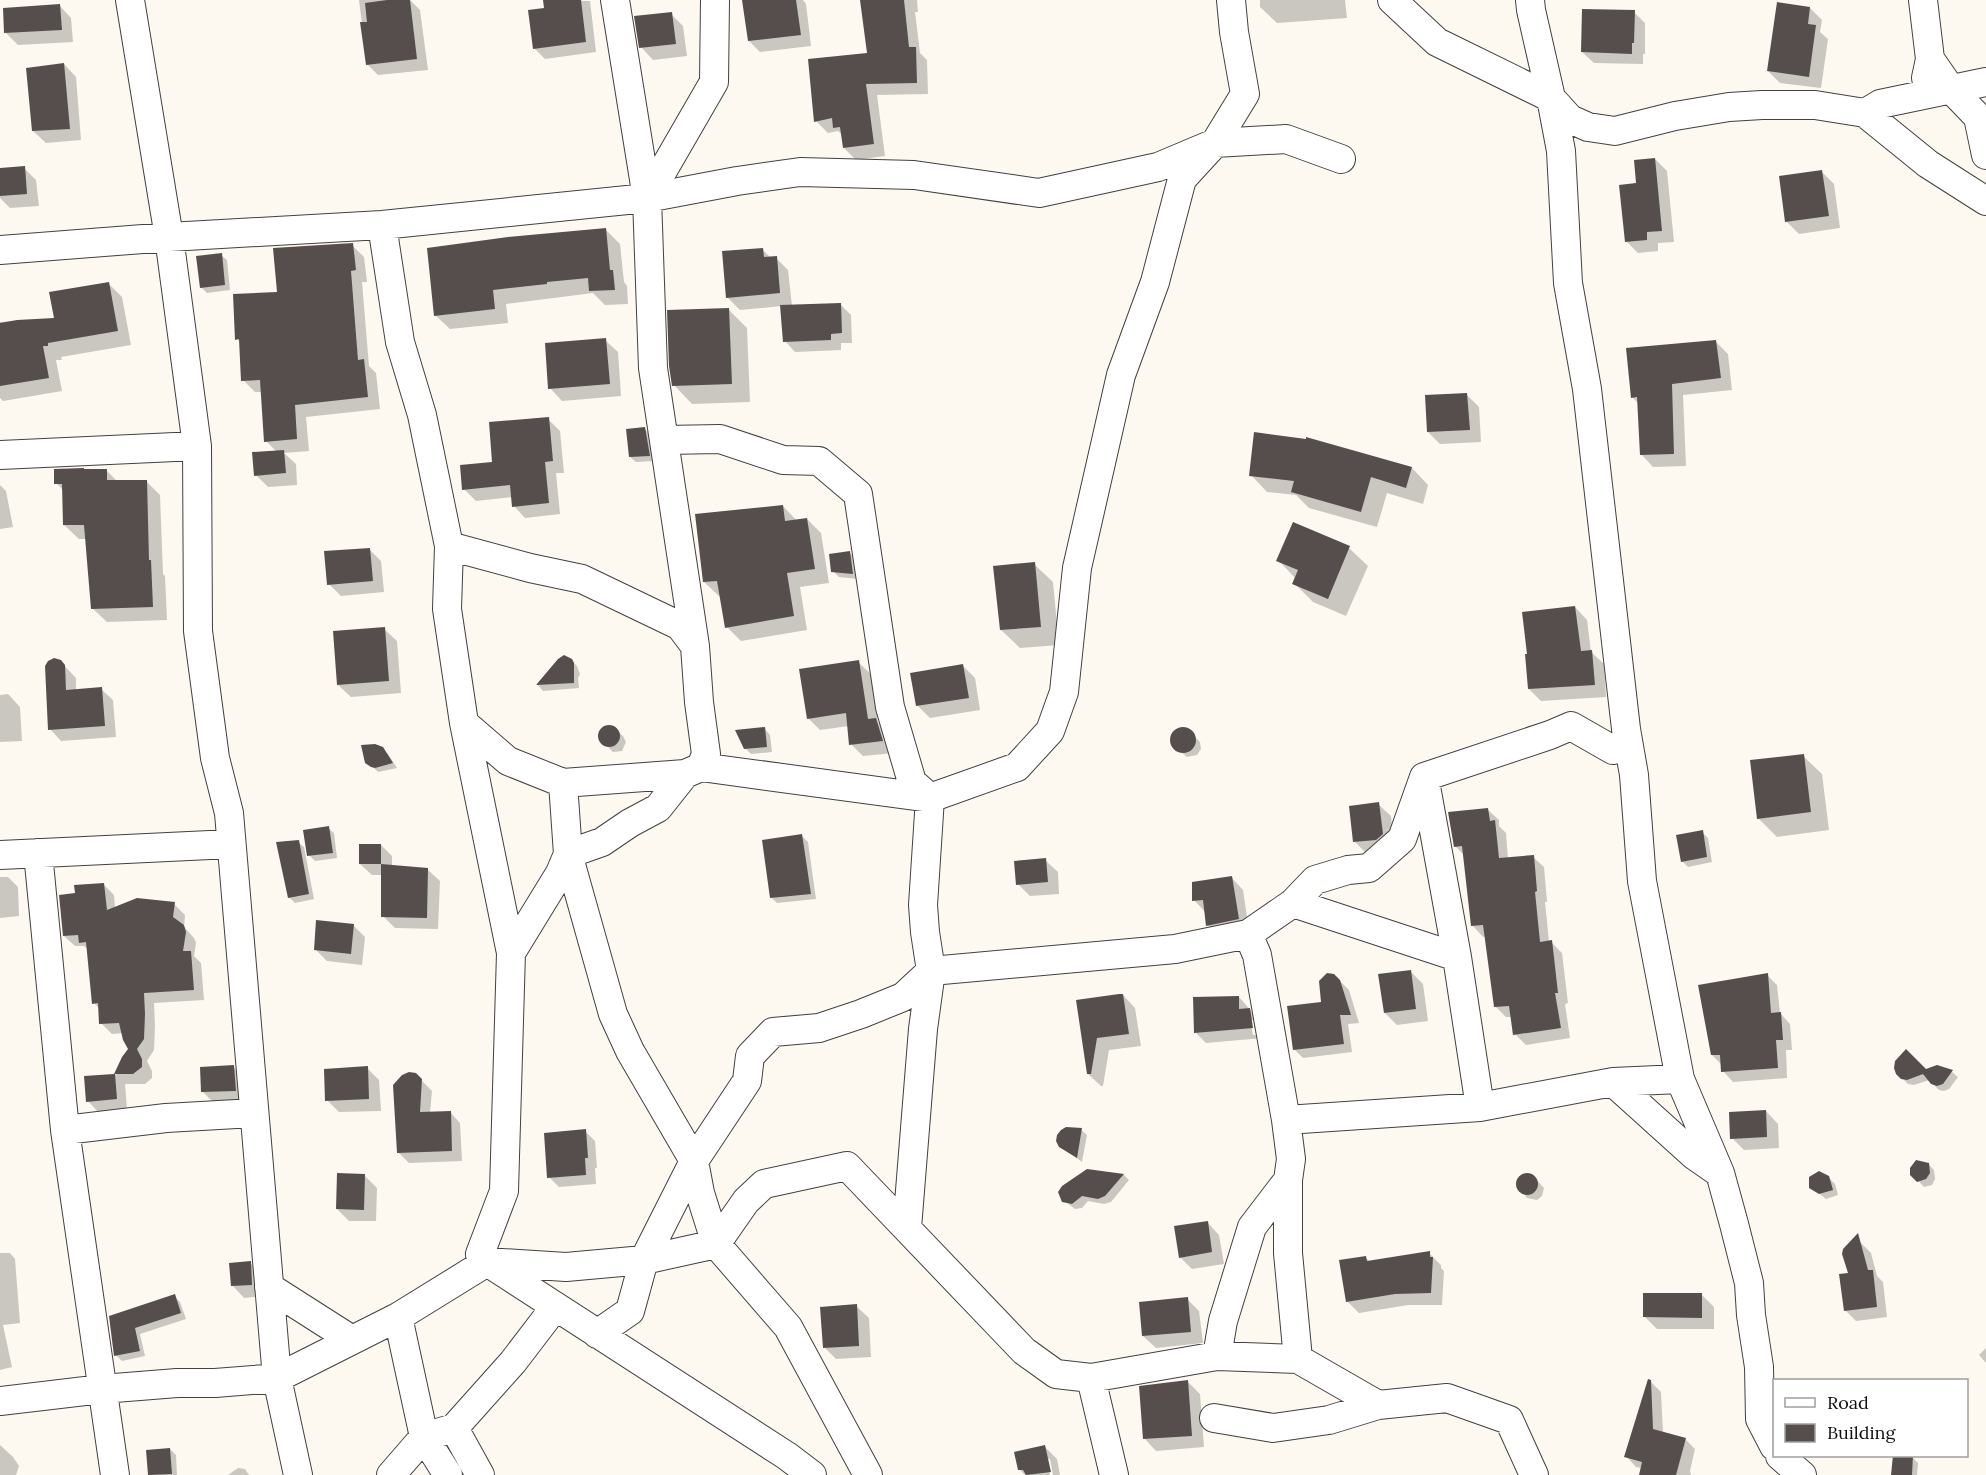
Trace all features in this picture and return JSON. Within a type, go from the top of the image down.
[{"type":"street","points":[[130,0],[169,237],[197,446],[198,631],[215,758],[229,813],[277,1378],[298,1475]]},
{"type":"street","points":[[511,954],[560,873],[568,854],[602,842],[658,808],[706,754],[695,646],[654,368],[648,198],[615,0]]},
{"type":"street","points":[[648,198],[714,82],[715,0]]},
{"type":"street","points":[[464,723],[508,761],[563,783],[693,770],[930,798],[1017,767],[1050,731],[1064,692],[1077,568],[1121,375],[1155,282],[1182,179],[1215,143],[1245,94],[1234,32],[1232,0]]},
{"type":"street","points":[[1392,0],[1437,42],[1551,98],[1570,119],[1588,127],[1615,131],[1675,116],[1729,107],[1815,105],[1865,113],[1928,164],[1986,201]]},
{"type":"street","points":[[1922,95],[1930,59],[1923,0]]},
{"type":"street","points":[[1525,3],[1551,98],[1561,151],[1568,283],[1587,389],[1626,729],[1634,775],[1642,881],[1680,1079],[1720,1173],[1749,1283],[1750,1315],[1759,1367],[1760,1419],[1773,1444]]},
{"type":"street","points":[[1930,59],[1950,88],[1978,117],[1986,155]]},
{"type":"street","points":[[1865,113],[1880,104],[1986,82]]},
{"type":"street","points":[[0,250],[169,237],[382,225],[648,198],[800,172],[914,175],[1039,193],[1158,167],[1215,143],[1286,140],[1341,159]]},
{"type":"street","points":[[382,225],[400,342],[422,415],[449,546],[447,609],[464,723],[511,954],[504,1191],[480,1254],[487,1262],[787,1456],[812,1475]]},
{"type":"street","points":[[664,440],[720,439],[783,460],[819,461],[858,494],[890,707],[912,782],[930,798]]},
{"type":"street","points":[[0,455],[197,446]]},
{"type":"street","points":[[449,546],[530,568],[582,579],[680,626],[695,646]]},
{"type":"street","points":[[1424,777],[1550,735],[1570,726],[1613,750]]},
{"type":"street","points":[[597,1334],[630,1311],[644,1260],[694,1161],[747,1081],[750,1056],[773,1032],[819,1028],[861,1014],[903,997],[931,971],[1175,950],[1248,934],[1293,903],[1315,880],[1347,870],[1369,868],[1402,839],[1424,777]]},
{"type":"street","points":[[1424,777],[1457,957],[1480,1107]]},
{"type":"street","points":[[563,783],[568,854],[613,1014],[630,1051],[694,1161],[700,1193],[716,1244],[788,1327],[868,1475]]},
{"type":"street","points":[[907,1228],[923,1029],[931,971],[923,905],[930,798]]},
{"type":"street","points":[[0,855],[231,844]]},
{"type":"street","points":[[38,853],[65,1130],[115,1475]]},
{"type":"street","points":[[1293,903],[1457,957]]},
{"type":"street","points":[[1248,934],[1257,955],[1291,1159],[1288,1180],[1288,1253],[1298,1359]]},
{"type":"street","points":[[1286,1120],[1480,1107],[1613,1082],[1680,1079]]},
{"type":"street","points":[[1613,1082],[1695,1156],[1720,1173]]},
{"type":"street","points":[[65,1130],[166,1118],[254,1113]]},
{"type":"street","points":[[0,1401],[102,1389],[277,1378],[398,1317],[487,1262],[566,1267],[644,1260],[716,1244],[746,1201],[764,1184],[847,1166],[1024,1351],[1056,1374],[1091,1378],[1216,1356],[1298,1359],[1378,1405]]},
{"type":"street","points":[[1216,1356],[1223,1321],[1252,1227],[1288,1180]]},
{"type":"street","points":[[269,1287],[352,1341]]},
{"type":"street","points":[[391,1475],[424,1437],[454,1428],[513,1362],[555,1307]]},
{"type":"street","points":[[398,1317],[424,1437],[448,1475]]},
{"type":"street","points":[[1091,1378],[1114,1475]]},
{"type":"street","points":[[1214,1418],[1273,1428],[1329,1420],[1378,1405],[1447,1398],[1509,1420],[1534,1475]]},
{"type":"street","points":[[454,1428],[480,1475]]},
{"type":"street","points":[[1782,1457],[1802,1475]]},
{"type":"building","points":[[410,0],[417,59],[366,65],[360,22],[367,22],[365,3]]},
{"type":"building","points":[[543,0],[581,0],[586,42],[533,49],[528,10],[544,8]]},
{"type":"building","points":[[742,0],[796,0],[801,35],[748,41]]},
{"type":"building","points":[[860,0],[904,0],[909,47],[916,47],[917,83],[866,84],[874,144],[843,148],[840,127],[833,128],[832,118],[814,122],[808,59],[867,53]]},
{"type":"building","points":[[1777,2],[1810,7],[1808,24],[1816,25],[1809,77],[1767,71]]},
{"type":"building","points":[[60,4],[62,30],[4,33],[3,8]]},
{"type":"building","points":[[1582,9],[1635,10],[1632,54],[1581,52]]},
{"type":"building","points":[[672,12],[676,44],[639,48],[634,16]]},
{"type":"building","points":[[64,63],[70,129],[32,131],[26,68]]},
{"type":"building","points":[[1655,158],[1662,231],[1647,232],[1647,240],[1625,242],[1619,185],[1636,183],[1634,160]]},
{"type":"building","points":[[25,166],[27,194],[0,196],[0,168]]},
{"type":"building","points":[[1822,170],[1829,216],[1785,222],[1779,176]]},
{"type":"building","points":[[606,228],[610,270],[613,270],[615,290],[589,291],[588,278],[547,282],[547,284],[493,290],[495,309],[434,316],[427,248],[508,237]]},
{"type":"building","points":[[353,243],[356,270],[351,271],[358,360],[364,359],[368,397],[295,405],[297,439],[264,442],[260,380],[241,381],[239,339],[235,340],[233,294],[277,292],[273,248]]},
{"type":"building","points":[[763,248],[764,257],[777,256],[780,293],[726,298],[722,251]]},
{"type":"building","points":[[222,253],[225,285],[200,288],[196,256]]},
{"type":"building","points":[[109,282],[118,331],[48,343],[48,346],[43,346],[49,378],[0,386],[0,323],[54,318],[49,292]]},
{"type":"building","points":[[841,303],[842,333],[831,334],[831,340],[783,342],[780,305]]},
{"type":"building","points":[[729,308],[732,384],[672,386],[667,310]]},
{"type":"building","points":[[606,338],[610,384],[548,389],[545,343]]},
{"type":"building","points":[[1716,340],[1721,378],[1672,384],[1674,454],[1640,455],[1637,397],[1631,398],[1626,348]]},
{"type":"building","points":[[1467,393],[1470,430],[1427,432],[1425,395]]},
{"type":"building","points":[[549,417],[553,461],[545,462],[549,503],[512,507],[510,485],[462,490],[460,465],[492,462],[489,422]]},
{"type":"building","points":[[645,427],[650,456],[629,457],[626,429]]},
{"type":"building","points":[[1254,432],[1306,439],[1306,437],[1412,467],[1406,488],[1371,477],[1361,512],[1291,492],[1294,481],[1249,476]]},
{"type":"building","points":[[284,450],[286,473],[254,476],[252,452]]},
{"type":"building","points":[[54,469],[107,469],[107,480],[147,480],[153,607],[91,609],[84,525],[63,525],[62,484],[54,484]]},
{"type":"building","points":[[783,505],[785,521],[807,518],[815,569],[787,573],[794,616],[725,628],[717,581],[703,582],[695,514]]},
{"type":"building","points":[[1293,522],[1350,546],[1328,599],[1292,584],[1298,570],[1276,561]]},
{"type":"building","points":[[370,548],[373,581],[327,585],[324,551]]},
{"type":"building","points":[[850,551],[853,574],[831,572],[829,554]]},
{"type":"building","points":[[1035,562],[1041,627],[1000,630],[993,566]]},
{"type":"building","points":[[1575,606],[1581,651],[1592,650],[1595,685],[1528,689],[1522,612]]},
{"type":"building","points":[[385,627],[389,681],[337,685],[333,631]]},
{"type":"building","points":[[564,655],[572,659],[574,663],[574,683],[536,685],[558,659]]},
{"type":"building","points":[[54,658],[61,660],[65,665],[66,690],[102,687],[105,726],[48,730],[45,666]]},
{"type":"building","points":[[859,660],[868,719],[876,718],[883,741],[849,745],[846,713],[807,719],[799,669]]},
{"type":"building","points":[[963,664],[969,698],[916,706],[910,673]]},
{"type":"building","points":[[609,725],[617,728],[620,736],[617,744],[609,747],[601,744],[598,736],[601,728]]},
{"type":"building","points":[[765,727],[767,747],[744,749],[735,730]]},
{"type":"building","points":[[1183,727],[1192,731],[1196,740],[1192,749],[1183,753],[1174,749],[1170,740],[1174,731]]},
{"type":"building","points":[[375,744],[383,747],[393,763],[375,768],[365,763],[361,745]]},
{"type":"building","points":[[1804,754],[1811,812],[1757,819],[1750,760]]},
{"type":"building","points":[[1379,802],[1383,834],[1376,840],[1353,842],[1349,806]]},
{"type":"building","points":[[1488,808],[1490,821],[1495,820],[1499,858],[1534,855],[1540,942],[1552,940],[1558,993],[1555,993],[1561,1028],[1513,1035],[1509,1006],[1494,1007],[1483,925],[1471,926],[1462,846],[1454,847],[1448,812]]},
{"type":"building","points":[[329,826],[333,853],[307,856],[303,830]]},
{"type":"building","points":[[1703,830],[1707,857],[1681,862],[1676,835]]},
{"type":"building","points":[[802,834],[811,894],[770,898],[762,840]]},
{"type":"building","points":[[299,840],[309,894],[288,898],[276,842]]},
{"type":"building","points":[[359,844],[381,844],[381,864],[359,864]]},
{"type":"building","points":[[1046,858],[1048,882],[1016,885],[1014,861]]},
{"type":"building","points":[[381,864],[428,868],[427,918],[381,917]]},
{"type":"building","points":[[1232,876],[1239,919],[1206,926],[1203,900],[1192,901],[1192,882]]},
{"type":"building","points":[[104,883],[107,910],[137,898],[175,902],[173,917],[184,925],[186,932],[183,951],[191,951],[194,990],[144,993],[144,1039],[137,1049],[142,1059],[142,1067],[133,1074],[115,1074],[117,1099],[86,1102],[84,1076],[114,1074],[128,1049],[119,1023],[99,1024],[98,1003],[92,1004],[86,942],[79,943],[78,935],[63,936],[59,895],[75,893],[74,885]]},
{"type":"building","points":[[316,920],[354,924],[351,954],[314,950]]},
{"type":"building","points":[[1411,970],[1416,1009],[1384,1013],[1378,974]]},
{"type":"building","points":[[1327,973],[1334,974],[1340,980],[1351,1015],[1340,1015],[1344,1044],[1293,1050],[1287,1006],[1321,1002],[1319,981]]},
{"type":"building","points":[[1768,973],[1771,1013],[1781,1012],[1783,1040],[1776,1040],[1778,1068],[1721,1072],[1720,1055],[1711,1055],[1698,985]]},
{"type":"building","points":[[1123,994],[1129,1034],[1097,1038],[1091,1074],[1087,1074],[1076,1000]]},
{"type":"building","points":[[1239,996],[1239,1009],[1250,1008],[1253,1028],[1194,1033],[1193,997]]},
{"type":"building","points":[[1906,1049],[1926,1069],[1937,1065],[1953,1070],[1943,1084],[1937,1086],[1931,1084],[1923,1074],[1907,1080],[1901,1079],[1894,1068],[1895,1061]]},
{"type":"building","points":[[234,1065],[236,1091],[201,1092],[200,1067]]},
{"type":"building","points":[[368,1066],[369,1099],[325,1101],[324,1069]]},
{"type":"building","points":[[409,1072],[416,1073],[422,1079],[420,1112],[451,1111],[452,1151],[397,1153],[393,1085],[402,1075]]},
{"type":"building","points":[[1766,1110],[1767,1137],[1730,1139],[1729,1112]]},
{"type":"building","points":[[1066,1127],[1082,1128],[1077,1158],[1059,1147],[1056,1141],[1057,1135]]},
{"type":"building","points":[[586,1129],[588,1158],[585,1158],[586,1175],[547,1178],[544,1133]]},
{"type":"building","points":[[1916,1160],[1929,1163],[1930,1173],[1926,1179],[1917,1182],[1910,1175],[1910,1168]]},
{"type":"building","points":[[1087,1169],[1124,1174],[1105,1196],[1098,1199],[1082,1196],[1072,1204],[1062,1202],[1058,1192],[1062,1186]]},
{"type":"building","points":[[1819,1171],[1829,1176],[1833,1190],[1819,1194],[1809,1188],[1809,1177]]},
{"type":"building","points":[[337,1173],[365,1174],[364,1210],[336,1209]]},
{"type":"building","points":[[1527,1173],[1535,1176],[1538,1184],[1535,1192],[1527,1195],[1519,1192],[1516,1184],[1519,1176]]},
{"type":"building","points":[[1208,1221],[1212,1252],[1179,1258],[1174,1226]]},
{"type":"building","points":[[1858,1233],[1868,1270],[1873,1270],[1877,1307],[1844,1311],[1839,1274],[1848,1273],[1842,1254],[1843,1249]]},
{"type":"building","points":[[1430,1251],[1430,1257],[1433,1257],[1431,1293],[1395,1294],[1346,1302],[1339,1260],[1366,1256],[1367,1261]]},
{"type":"building","points":[[251,1261],[252,1285],[231,1286],[229,1263]]},
{"type":"building","points":[[1643,1293],[1702,1293],[1702,1318],[1643,1317]]},
{"type":"building","points":[[175,1294],[181,1313],[135,1328],[140,1351],[114,1356],[109,1316]]},
{"type":"building","points":[[1188,1297],[1191,1332],[1142,1336],[1139,1302]]},
{"type":"building","points":[[857,1304],[859,1346],[823,1348],[820,1307]]},
{"type":"building","points":[[1648,1379],[1651,1380],[1653,1429],[1686,1438],[1676,1475],[1639,1475],[1642,1462],[1624,1457]]},
{"type":"building","points":[[1188,1380],[1192,1436],[1143,1439],[1139,1386]]},
{"type":"building","points":[[1045,1445],[1051,1472],[1026,1475],[1023,1470],[1018,1470],[1014,1452]]},
{"type":"building","points":[[170,1448],[172,1474],[148,1475],[146,1450]]},
{"type":"building","points":[[1893,1457],[1913,1457],[1912,1475],[1891,1475]]}]
